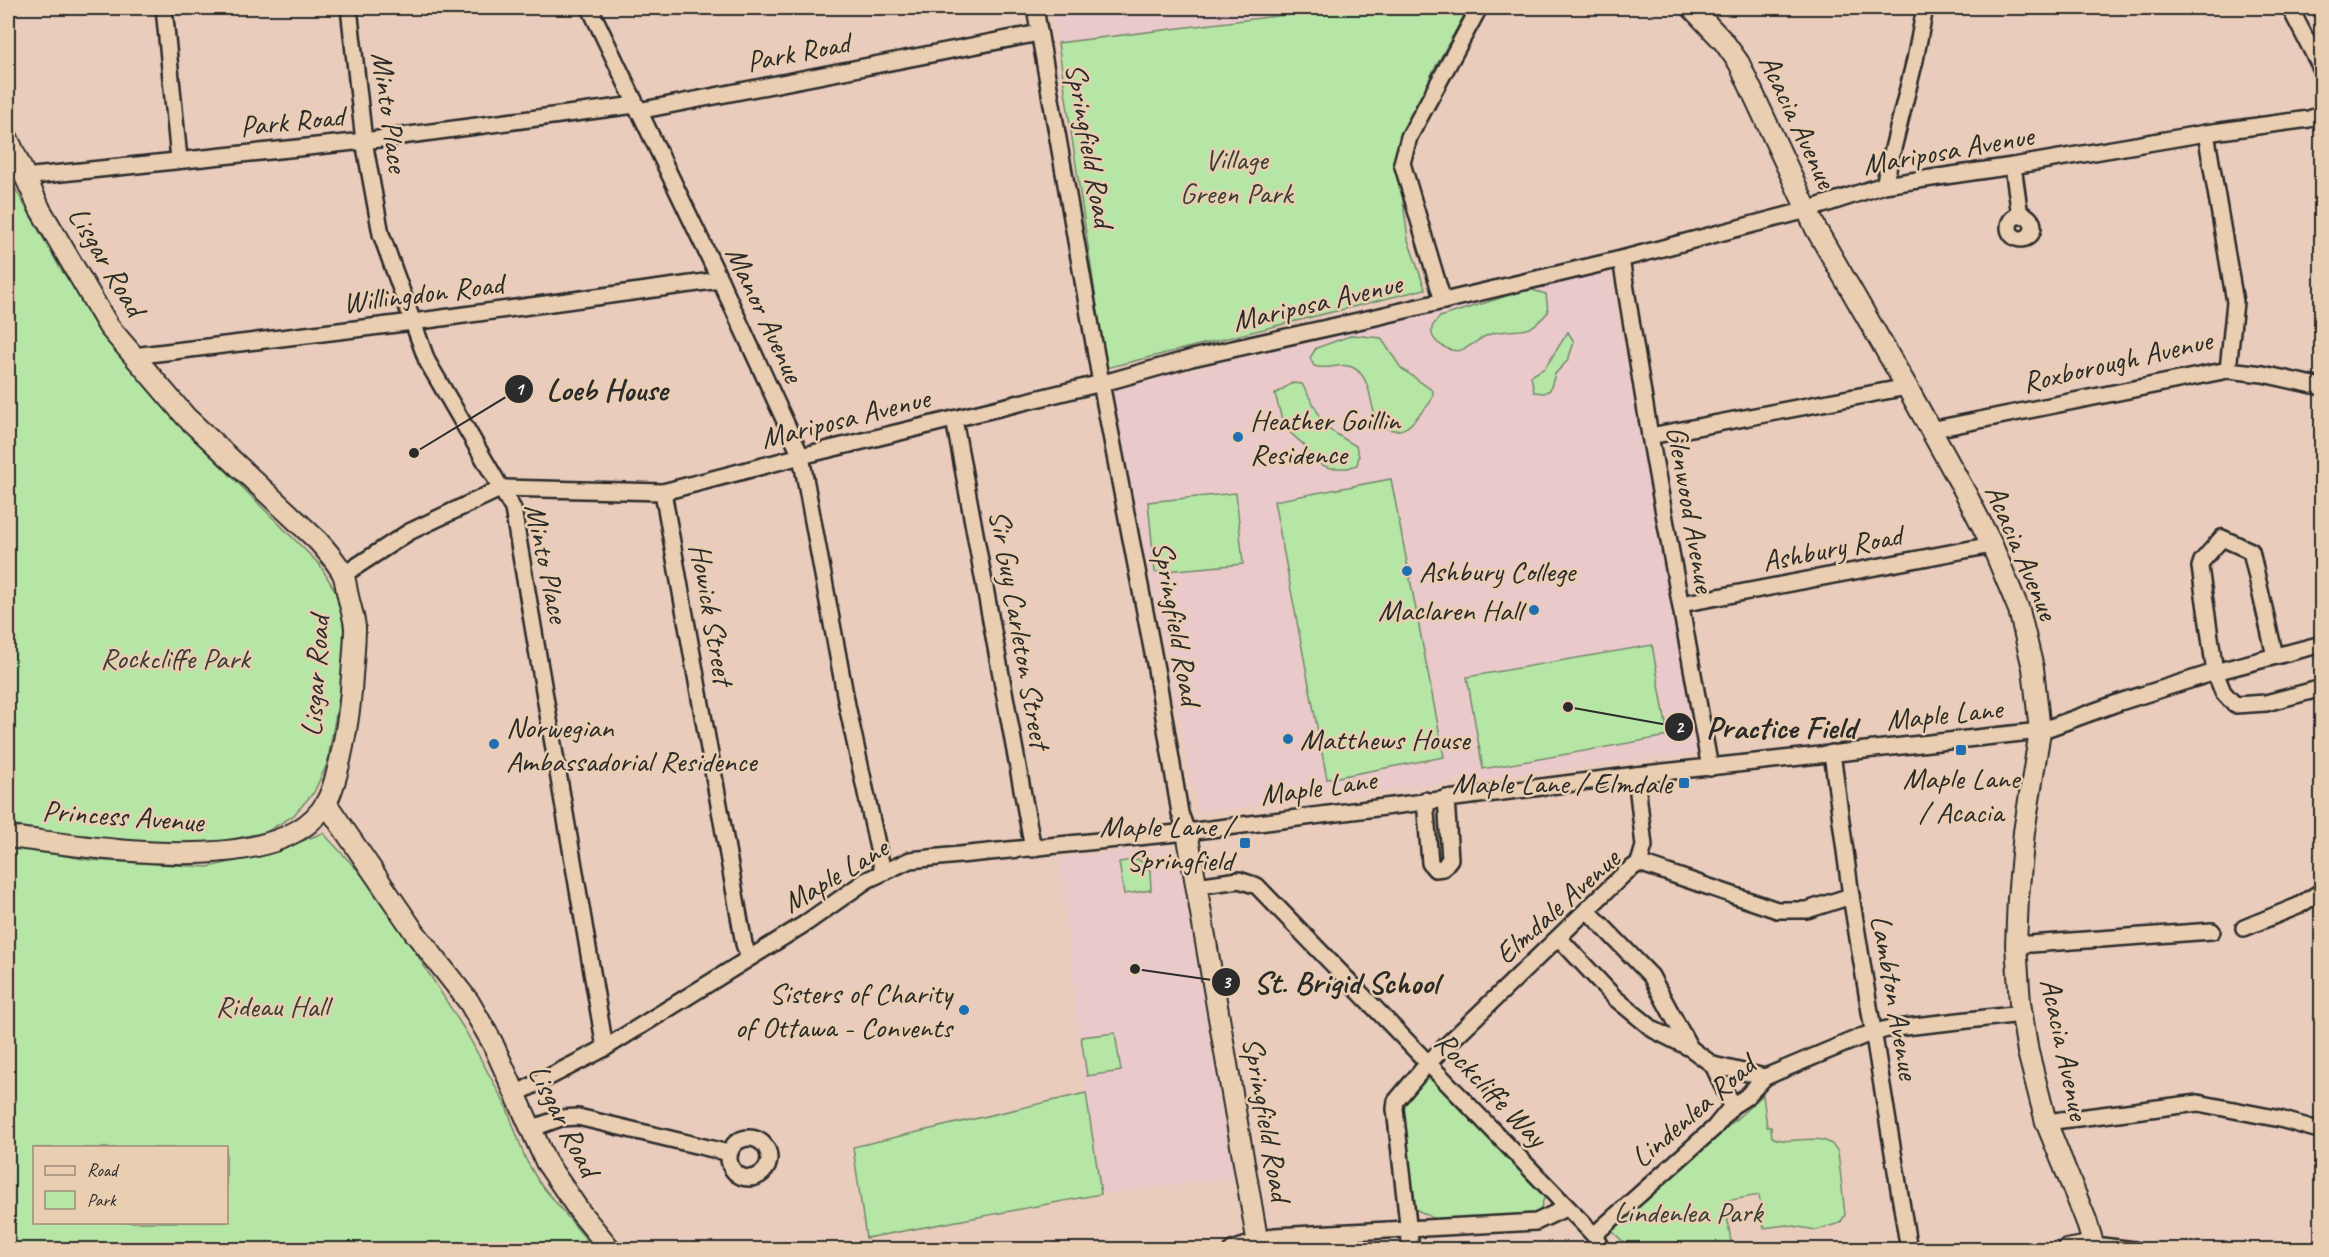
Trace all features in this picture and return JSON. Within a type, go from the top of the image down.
[{"type":"street","points":[[164,8],[179,159]]},
{"type":"street","name":"Minto Place","points":[[349,8],[364,141],[381,234],[427,361],[513,508],[605,1047]]},
{"type":"street","name":"Manor Avenue","points":[[590,8],[801,456],[847,705],[883,872]]},
{"type":"street","name":"Springfield Road","points":[[1035,8],[1101,383],[1156,669],[1180,813],[1187,832],[1259,1246]]},
{"type":"street","points":[[1443,301],[1402,163],[1409,136],[1479,8]]},
{"type":"street","name":"Acacia Avenue","points":[[1695,8],[1739,63],[1783,153],[1807,210],[1907,387],[1992,545],[2019,609],[2038,700],[2040,731],[2022,854],[2016,945],[2022,1014],[2033,1072],[2046,1122],[2095,1247]]},
{"type":"street","points":[[1884,184],[1915,60],[1925,8]]},
{"type":"street","points":[[2290,8],[2322,70]]},
{"type":"street","name":"Park Road","points":[[24,177],[364,141],[637,108],[1039,33]]},
{"type":"street","name":"Mariposa Avenue","points":[[343,574],[409,532],[502,488],[663,492],[1101,383],[1192,358],[1621,259],[1807,210],[1884,184],[2309,119],[2322,114]]},
{"type":"street","name":"Roxborough Avenue","points":[[1930,430],[2228,370],[2235,302],[2206,133]]},
{"type":"street","name":"Lisgar Road","points":[[8,139],[40,209],[109,327],[186,417],[318,541],[343,574],[355,626],[350,702],[334,782],[326,803],[415,933],[469,1002],[492,1042],[546,1162],[611,1250]]},
{"type":"street","points":[[2013,166],[2020,216]]},
{"type":"street","name":"Glenwood Avenue","points":[[1621,259],[1650,436],[1710,768]]},
{"type":"street","name":"Willingdon Road","points":[[133,356],[413,322],[720,280]]},
{"type":"street","points":[[2228,370],[2263,374],[2322,387]]},
{"type":"street","points":[[1650,436],[1907,387]]},
{"type":"street","name":"Sir Guy Carleton Street","points":[[954,419],[1033,849]]},
{"type":"street","name":"Howick Street","points":[[663,492],[744,944],[749,958]]},
{"type":"street","points":[[2275,656],[2251,551],[2222,538],[2202,561],[2200,567],[2215,672],[2223,692],[2235,705],[2266,703],[2322,688]]},
{"type":"street","name":"Ashbury Road","points":[[1681,604],[1992,545]]},
{"type":"street","name":"Maple Lane","points":[[516,1094],[605,1047],[883,872],[910,860],[1187,832],[1636,775],[2040,731],[2120,702],[2215,672],[2322,644]]},
{"type":"street","name":"Lambton Avenue","points":[[1832,753],[1851,896],[1909,1250]]},
{"type":"street","points":[[1636,775],[1644,846],[1639,863]]},
{"type":"street","points":[[1425,800],[1430,863],[1435,869],[1443,868],[1450,859],[1446,798]]},
{"type":"street","name":"Princess Avenue","points":[[8,837],[176,854],[213,853],[268,845],[307,824],[326,803]]},
{"type":"street","name":"Elmdale Avenue","points":[[1411,1250],[1396,1101],[1428,1063],[1625,873],[1639,863],[1777,910],[1808,910],[1851,896]]},
{"type":"street","name":"Rockcliffe Way","points":[[1196,886],[1239,880],[1257,886],[1601,1245]]},
{"type":"street","points":[[2244,928],[2298,906],[2322,891]]},
{"type":"street","points":[[1588,911],[1651,976],[1690,1048]]},
{"type":"street","points":[[2016,945],[2211,931]]},
{"type":"street","points":[[1559,938],[1615,998],[1654,1030],[1690,1048],[1713,1065],[1765,1077]]},
{"type":"street","name":"Lindenlea Road","points":[[1601,1245],[1714,1128],[1732,1106],[1746,1097],[1765,1077],[1863,1036],[1887,1029],[2022,1014]]},
{"type":"street","points":[[1713,1065],[1732,1106]]},
{"type":"street","points":[[2046,1122],[2198,1103],[2280,1119],[2322,1131]]},
{"type":"street","points":[[530,1129],[561,1118],[578,1117],[729,1153]]},
{"type":"street","points":[[1232,1250],[1259,1246],[1275,1236],[1536,1222],[1566,1208]]},
{"type":"street","points":[[2066,1250],[2095,1247],[2135,1250]]},
{"type":"shaded area","points":[[1052,8],[1342,8],[1058,43]]},
{"type":"shaded area","name":"Ashbury College","points":[[1610,271],[1697,753],[1198,813],[1112,389]]},
{"type":"shaded area","points":[[1169,847],[1178,855],[1234,1178],[1101,1194],[1082,1069],[1060,858]]},
{"type":"green space","name":"Village Green Park","points":[[1342,8],[1468,8],[1431,75],[1398,161],[1408,240],[1425,289],[1106,368],[1058,43]]},
{"type":"green space","name":"Rockcliffe Park","points":[[8,176],[60,268],[115,346],[203,448],[320,565],[341,601],[346,658],[327,764],[314,792],[293,816],[266,832],[194,849],[88,838],[8,825]]},
{"type":"green space","points":[[1529,289],[1546,294],[1548,312],[1535,325],[1524,330],[1490,334],[1461,350],[1446,348],[1434,338],[1432,328],[1440,317]]},
{"type":"green space","points":[[1568,332],[1574,342],[1568,360],[1555,374],[1550,390],[1544,393],[1534,392],[1531,376],[1545,368]]},
{"type":"green space","points":[[1353,335],[1381,338],[1401,368],[1433,391],[1429,404],[1407,427],[1394,430],[1385,428],[1378,422],[1367,384],[1354,368],[1345,365],[1314,366],[1310,358],[1316,348]]},
{"type":"green space","points":[[1292,383],[1302,384],[1323,426],[1356,446],[1359,456],[1357,465],[1348,468],[1330,468],[1314,462],[1305,446],[1284,427],[1275,394]]},
{"type":"green space","points":[[1391,479],[1444,757],[1327,779],[1274,501]]},
{"type":"green space","points":[[1236,493],[1243,564],[1155,572],[1148,502]]},
{"type":"green space","points":[[1652,645],[1668,736],[1483,769],[1467,677]]},
{"type":"green space","name":"Rideau Hall","points":[[323,833],[376,890],[466,1032],[506,1106],[526,1160],[539,1182],[594,1249],[8,1249],[8,846],[89,860],[208,867],[268,854]]},
{"type":"green space","points":[[1138,859],[1150,870],[1151,890],[1124,894],[1119,862]]},
{"type":"green space","points":[[1115,1033],[1121,1071],[1087,1076],[1081,1037]]},
{"type":"green space","name":"Lindenlea Park","points":[[1427,1079],[1440,1082],[1545,1195],[1539,1214],[1435,1219],[1415,1209],[1401,1107],[1411,1088]]},
{"type":"green space","points":[[1086,1093],[1101,1194],[866,1238],[853,1147]]},
{"type":"green space","name":"Lindenlea Park","points":[[1763,1095],[1767,1127],[1771,1127],[1772,1137],[1780,1140],[1817,1139],[1832,1145],[1838,1152],[1845,1215],[1840,1223],[1816,1230],[1787,1225],[1764,1228],[1759,1195],[1725,1201],[1732,1249],[1631,1249],[1612,1231]]},
{"type":"place","name":"Heather Goillin Residence","points":[[1238,437]]},
{"type":"place","name":"Loeb House","points":[[414,453]]},
{"type":"place","name":"Ashbury College","points":[[1407,571]]},
{"type":"place","name":"Maclaren Hall","points":[[1534,610]]},
{"type":"place","name":"Practice Field","points":[[1568,707]]},
{"type":"place","name":"Matthews House","points":[[1288,739]]},
{"type":"place","name":"Norwegian Ambassadorial Residence","points":[[494,744]]},
{"type":"place","name":"Maple Lane / Acacia","points":[[1961,750]]},
{"type":"place","name":"Maple Lane / Elmdale","points":[[1684,783]]},
{"type":"place","name":"Maple Lane / Springfield","points":[[1245,843]]},
{"type":"place","name":"St. Brigid School","points":[[1135,969]]},
{"type":"place","name":"Sisters of Charity of Ottawa - Convents","points":[[964,1010]]}]
